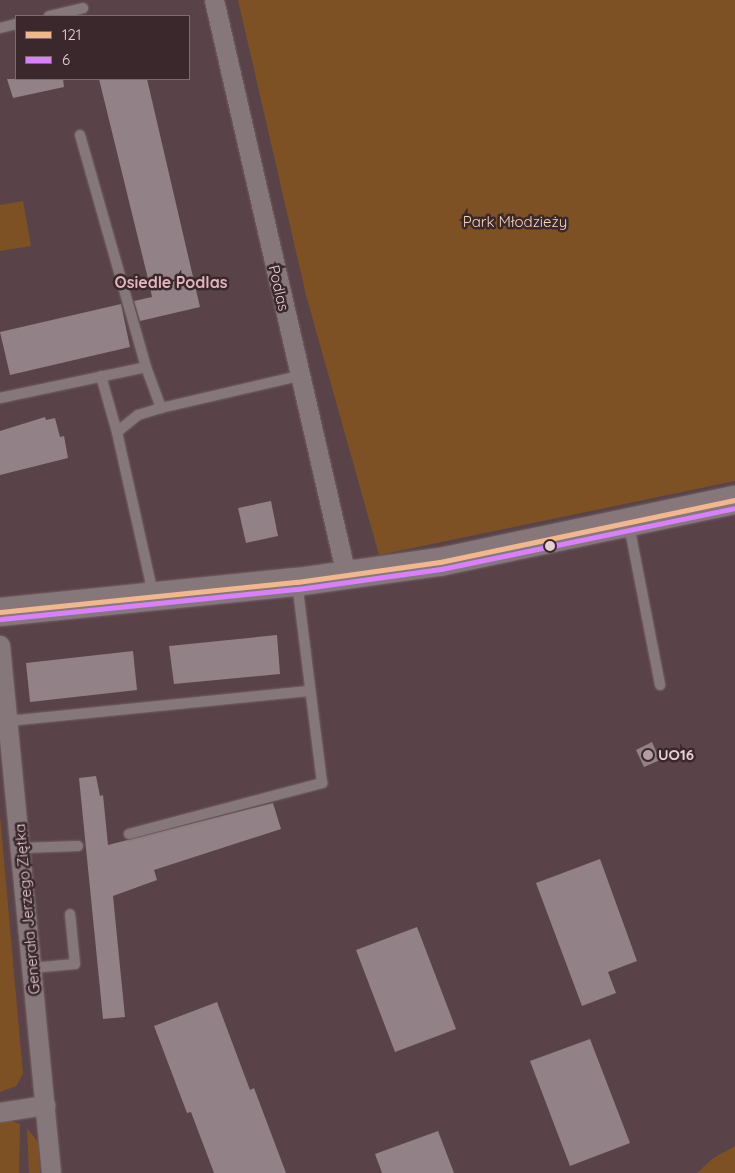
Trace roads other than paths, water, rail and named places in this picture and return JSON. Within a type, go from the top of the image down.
[{"type":"street","name":"Podlas","points":[[214,0],[299,376],[327,482],[346,575]]},
{"type":"street","points":[[0,612],[297,582],[440,562],[628,525],[735,500]]},
{"type":"street","name":"Generała Jerzego Ziętka","points":[[0,645],[51,1173]]},
{"type":"street","points":[[0,1112],[45,1105]]},
{"type":"lane","points":[[54,15],[83,8]]},
{"type":"lane","points":[[0,28],[15,24]]},
{"type":"lane","points":[[80,135],[146,367],[161,408]]},
{"type":"lane","points":[[0,398],[146,367]]},
{"type":"lane","points":[[101,376],[117,432],[151,597]]},
{"type":"lane","points":[[117,432],[138,415],[299,376]]},
{"type":"lane","points":[[628,525],[660,686]]},
{"type":"lane","points":[[129,834],[322,783],[309,691],[297,582]]},
{"type":"lane","points":[[8,722],[309,691]]},
{"type":"lane","points":[[21,848],[78,846]]},
{"type":"lane","points":[[32,968],[74,964],[70,914]]},
{"type":"place","name":"UO16","points":[[648,755]]},
{"type":"district","name":"Osiedle Podlas","points":[[171,282]]},
{"type":"park label","name":"Park Młodzieży","points":[[515,222]]}]
